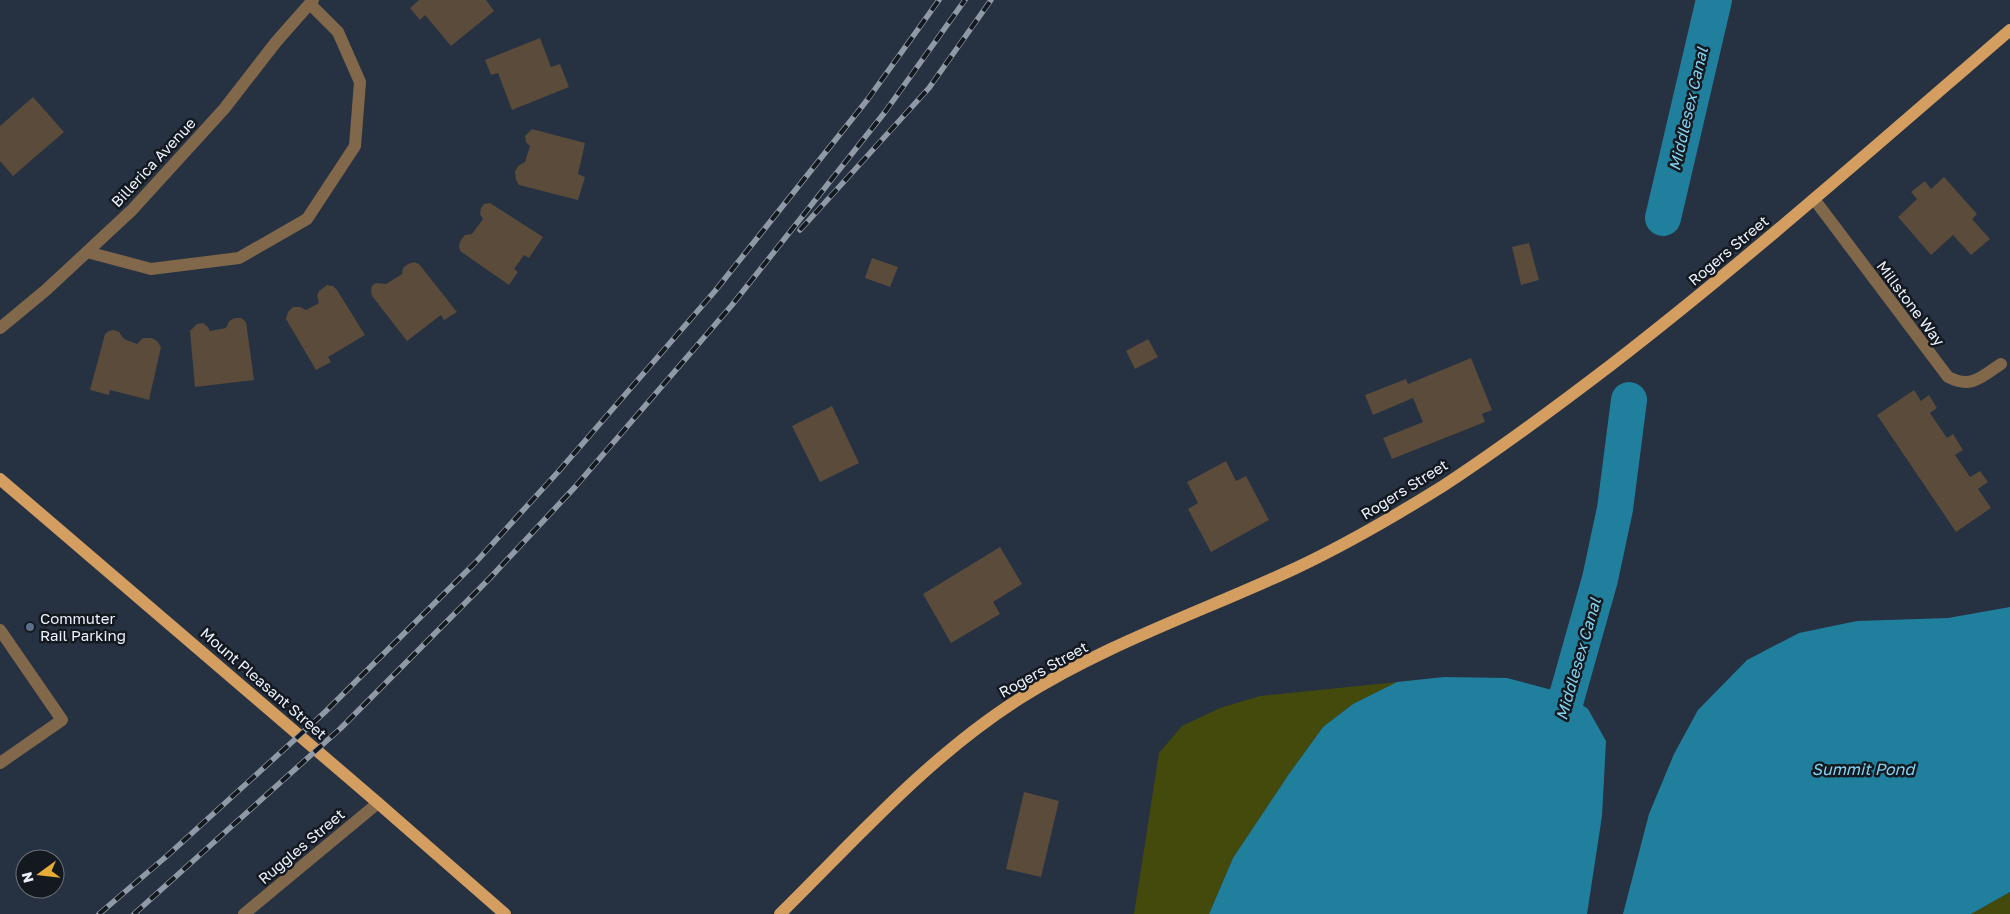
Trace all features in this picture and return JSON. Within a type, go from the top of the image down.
[{"type":"main road","name":"Rogers Street","points":[[780,914],[935,762],[976,728],[1022,697],[1120,645],[1295,568],[1349,542],[1397,514],[1513,438],[1667,321],[1814,200],[2010,30]]},
{"type":"main road","name":"Mount Pleasant Street","points":[[0,479],[505,914]]},
{"type":"street","name":"Billerica Avenue","points":[[0,328],[132,210],[224,109],[276,42],[311,2]]},
{"type":"street","points":[[87,252],[151,269],[239,258],[307,219],[356,146],[360,82],[338,32],[311,2]]},
{"type":"street","name":"Millstone Way","points":[[1814,200],[1948,377],[1959,382],[1970,383],[2001,364]]},
{"type":"street","points":[[0,630],[62,720],[0,763]]},
{"type":"street","name":"Ruggles Street","points":[[244,914],[378,803]]},
{"type":"green space","points":[[1397,682],[1353,704],[1323,727],[1233,858],[1209,914],[1134,914],[1159,753],[1182,726],[1220,708],[1260,696]]},
{"type":"green space","points":[[2010,892],[2010,914],[1971,914]]},
{"type":"water","name":"Summit Pond","points":[[2010,607],[2010,892],[1971,914],[1623,914],[1649,814],[1674,754],[1698,710],[1747,660],[1799,633],[1857,621],[1948,618]]},
{"type":"water","points":[[1444,677],[1507,678],[1567,694],[1588,709],[1606,741],[1602,816],[1587,914],[1209,914],[1233,858],[1323,727],[1353,704],[1397,682]]},
{"type":"building","points":[[419,0],[486,0],[494,11],[451,46],[425,15],[420,20],[410,8]]},
{"type":"building","points":[[540,38],[551,67],[560,64],[569,87],[512,110],[498,73],[491,75],[485,60]]},
{"type":"building","points":[[33,97],[64,132],[13,176],[0,161],[0,126]]},
{"type":"building","points":[[532,129],[585,143],[578,174],[585,177],[578,200],[519,185],[515,172],[518,166],[525,162],[530,146],[526,142],[525,136]]},
{"type":"building","points":[[1944,177],[1977,214],[1972,219],[1990,239],[1971,255],[1953,235],[1931,255],[1898,217],[1917,199],[1911,192],[1925,181],[1931,189]]},
{"type":"building","points":[[490,203],[543,237],[529,258],[524,255],[514,269],[518,272],[509,285],[460,251],[459,245],[461,240],[465,235],[472,234],[483,219],[480,214],[481,208],[484,204]]},
{"type":"building","points":[[1529,243],[1539,280],[1521,285],[1512,247]]},
{"type":"building","points":[[872,258],[898,267],[890,287],[865,278]]},
{"type":"building","points":[[414,262],[419,264],[457,312],[444,320],[441,315],[407,341],[372,296],[371,291],[372,286],[376,283],[386,284],[402,274],[403,268],[408,264]]},
{"type":"building","points":[[327,285],[333,286],[337,290],[365,335],[328,357],[331,362],[316,370],[286,319],[288,312],[293,307],[300,307],[306,310],[319,303],[317,296],[319,291]]},
{"type":"building","points":[[241,318],[246,322],[254,380],[195,387],[190,331],[197,324],[203,323],[210,331],[226,328],[229,321]]},
{"type":"building","points":[[114,330],[119,332],[124,339],[137,344],[143,338],[152,338],[161,347],[149,400],[110,390],[109,395],[90,390],[105,334]]},
{"type":"building","points":[[1148,339],[1158,357],[1135,369],[1126,351]]},
{"type":"building","points":[[1471,358],[1492,410],[1482,414],[1485,422],[1392,459],[1383,438],[1423,422],[1413,398],[1373,415],[1365,395],[1406,379],[1408,384]]},
{"type":"building","points":[[1914,390],[1921,401],[1929,395],[1937,408],[1930,413],[1947,438],[1953,434],[1963,450],[1955,455],[1970,477],[1980,471],[1988,482],[1978,489],[1991,508],[1956,532],[1877,415]]},
{"type":"building","points":[[832,406],[859,463],[820,482],[792,426]]},
{"type":"building","points":[[1226,461],[1236,481],[1246,476],[1269,520],[1211,552],[1188,509],[1198,503],[1187,482]]},
{"type":"building","points":[[1000,547],[1022,584],[993,602],[1000,614],[951,643],[923,594]]},
{"type":"building","points":[[1024,792],[1059,801],[1041,877],[1006,869]]},
{"type":"waterway","name":"Middlesex Canal","points":[[1663,218],[1714,0]]},
{"type":"waterway","name":"Middlesex Canal","points":[[1554,742],[1600,579],[1615,509],[1629,400]]},
{"type":"railway","points":[[99,914],[168,855],[325,712],[475,563],[558,472],[715,291],[868,99],[939,0]]},
{"type":"railway","points":[[134,914],[341,728],[490,578],[575,487],[732,305],[885,112],[965,0]]},
{"type":"railway","points":[[800,230],[929,88],[991,0]]},
{"type":"place","name":"Commuter Rail Parking","points":[[30,627]]}]
